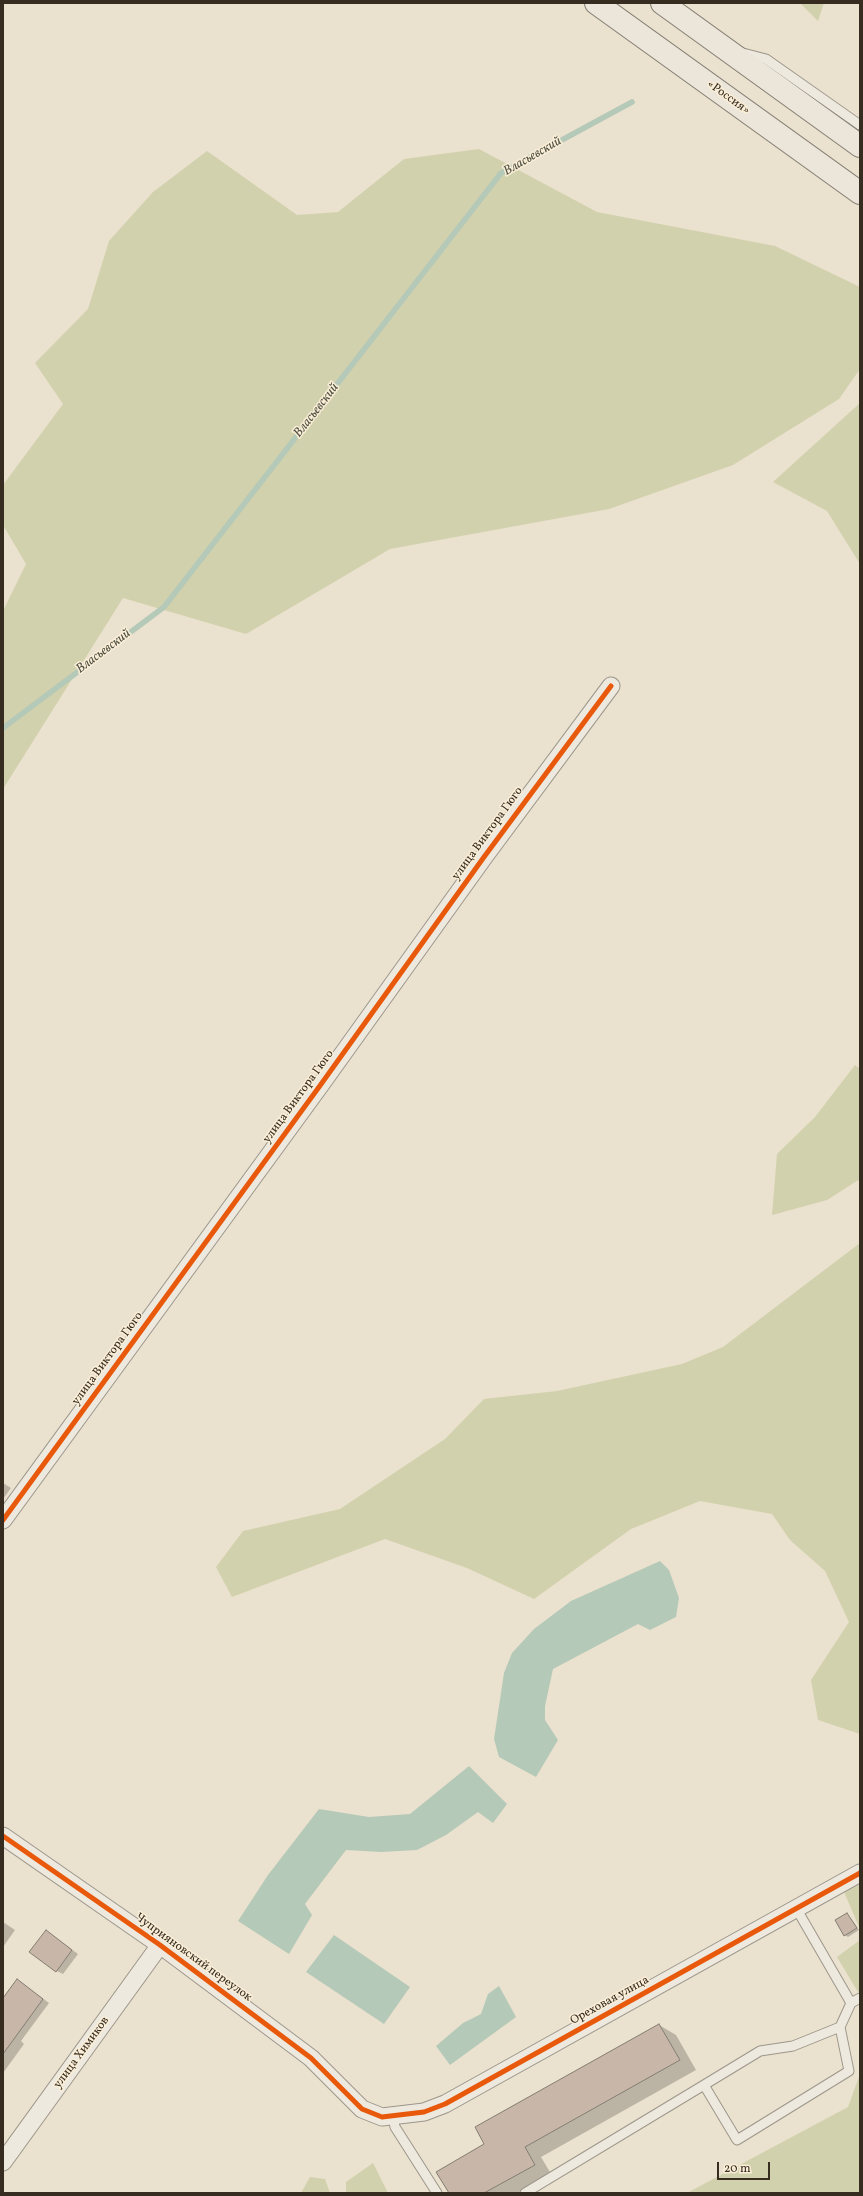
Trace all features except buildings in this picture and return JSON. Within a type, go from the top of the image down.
[{"type":"highway","name":"«Россия»","points":[[596,3],[860,193]]},
{"type":"highway","points":[[662,3],[728,49],[860,146]]},
{"type":"street","name":"улица Виктора Гюго","points":[[3,1520],[314,1094],[484,857],[611,686]]},
{"type":"street","name":"Чуприяновский переулок","points":[[3,1836],[160,1945],[311,2058],[362,2109]]},
{"type":"street","name":"Ореховая улица","points":[[362,2109],[382,2117],[393,2117],[424,2112],[445,2104],[860,1873]]},
{"type":"street","name":"улица Химиков","points":[[3,2162],[160,1945]]},
{"type":"lane","points":[[728,49],[766,59],[860,125]]},
{"type":"lane","points":[[796,1908],[851,2003]]},
{"type":"lane","points":[[704,2085],[737,2140],[849,2071],[840,2027],[851,2003],[860,1998]]},
{"type":"lane","points":[[526,2193],[760,2051],[793,2046],[840,2027]]},
{"type":"lane","points":[[393,2117],[395,2127],[436,2193]]},
{"type":"shaded area","points":[[800,3],[824,3],[818,21]]},
{"type":"shaded area","points":[[479,149],[597,212],[775,246],[860,287],[860,369],[839,399],[733,465],[609,509],[390,549],[246,634],[123,598],[3,789],[3,611],[26,564],[3,525],[3,485],[63,404],[35,363],[88,309],[109,241],[153,192],[207,151],[297,215],[338,212],[404,159]]},
{"type":"shaded area","points":[[860,403],[860,564],[827,511],[773,482]]},
{"type":"shaded area","points":[[855,1065],[860,1069],[860,1179],[827,1200],[772,1215],[777,1154],[815,1117]]},
{"type":"shaded area","points":[[860,1243],[860,1734],[818,1720],[811,1680],[849,1622],[825,1571],[790,1540],[772,1514],[700,1501],[631,1529],[534,1599],[467,1568],[385,1539],[232,1597],[216,1567],[243,1531],[340,1509],[445,1439],[484,1399],[557,1391],[682,1364],[723,1347]]},
{"type":"shaded area","points":[[660,1561],[669,1570],[679,1598],[676,1617],[650,1630],[638,1624],[553,1669],[545,1706],[545,1720],[558,1740],[536,1777],[499,1757],[494,1739],[504,1673],[512,1653],[534,1629],[571,1601]]},
{"type":"shaded area","points":[[469,1766],[507,1804],[493,1823],[478,1812],[446,1835],[417,1850],[381,1852],[346,1850],[305,1904],[312,1915],[289,1954],[238,1921],[268,1875],[319,1809],[369,1817],[410,1814]]},
{"type":"shaded area","points":[[860,1884],[860,1929],[844,1892]]},
{"type":"shaded area","points":[[334,1935],[410,1987],[384,2024],[306,1972]]},
{"type":"shaded area","points":[[860,1940],[860,1991],[858,1992],[837,1957]]},
{"type":"shaded area","points":[[499,1986],[516,2017],[450,2065],[436,2046],[463,2023],[481,2014],[488,1994]]},
{"type":"shaded area","points":[[860,2074],[860,2193],[687,2193],[848,2107]]},
{"type":"shaded area","points":[[373,2163],[388,2193],[346,2193],[346,2182]]},
{"type":"shaded area","points":[[310,2177],[325,2179],[330,2193],[301,2193]]},
{"type":"waterway","name":"Власьевский","points":[[3,728],[164,607],[501,173],[632,102]]},
{"type":"cycle path","points":[[3,1520],[319,1087],[484,857],[611,686]]},
{"type":"cycle path","points":[[3,1836],[160,1945],[311,2058],[362,2109],[382,2117],[424,2112],[445,2104],[860,1873]]}]
